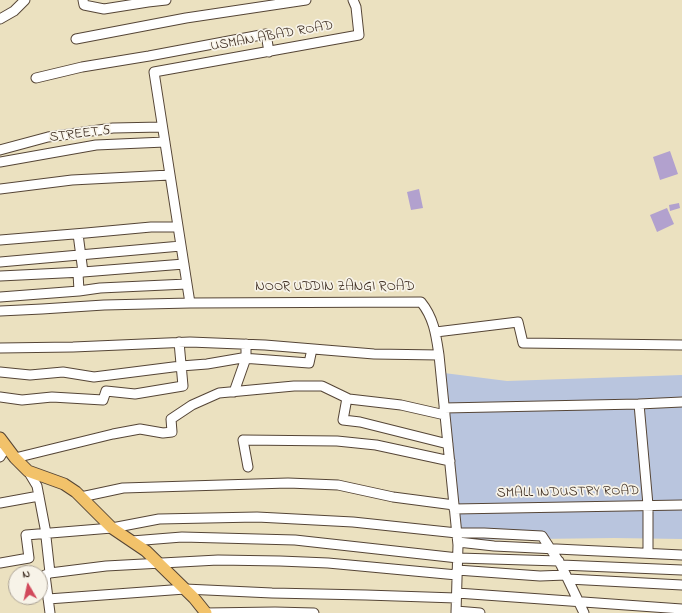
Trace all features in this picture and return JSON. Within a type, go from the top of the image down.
[{"type":"main road","points":[[3,442],[15,458],[28,471],[64,484],[81,497],[112,528],[146,551],[185,589],[206,613]]},
{"type":"street","points":[[0,19],[14,11],[26,0]]},
{"type":"street","points":[[83,0],[84,4],[104,9],[166,0]]},
{"type":"street","points":[[76,39],[186,18],[306,0]]},
{"type":"street","name":"USMAN ABAD ROAD","points":[[162,127],[154,72],[359,35],[356,7],[353,0]]},
{"type":"street","points":[[36,78],[82,67],[266,34],[269,52]]},
{"type":"street","points":[[0,150],[48,137],[112,128],[162,127],[190,303],[104,305],[42,310],[0,311]]},
{"type":"street","name":"STREET 5","points":[[0,162],[96,145],[165,142]]},
{"type":"street","points":[[0,190],[72,180],[170,175]]},
{"type":"street","points":[[0,240],[151,227],[178,227]]},
{"type":"street","points":[[78,234],[83,272]]},
{"type":"street","points":[[0,262],[181,246]]},
{"type":"street","points":[[0,276],[83,272],[184,264]]},
{"type":"street","points":[[79,291],[78,273],[83,272]]},
{"type":"street","points":[[0,297],[100,288],[187,284]]},
{"type":"street","name":"NOOR UDDIN ZANGI ROAD","points":[[190,303],[421,302],[427,310],[436,332],[439,355],[457,537],[458,558],[456,612]]},
{"type":"street","points":[[436,332],[518,322],[523,343],[682,345]]},
{"type":"street","points":[[0,348],[73,347],[179,342],[246,344],[374,354],[439,355]]},
{"type":"street","points":[[0,398],[22,400],[52,397],[103,400],[106,391],[136,394],[183,386],[179,342]]},
{"type":"street","points":[[234,392],[246,358],[246,344]]},
{"type":"street","points":[[0,372],[30,375],[63,372],[94,377],[207,364],[242,358],[309,363],[312,349]]},
{"type":"street","points":[[15,458],[113,434],[140,429],[163,433],[172,432],[171,419],[192,405],[219,393],[294,386],[322,386],[349,399],[445,411],[682,402]]},
{"type":"street","points":[[347,398],[343,420],[360,422],[448,444]]},
{"type":"street","points":[[638,404],[648,505],[648,553]]},
{"type":"street","points":[[248,467],[243,440],[337,441],[376,445],[450,461]]},
{"type":"street","points":[[0,457],[3,442]]},
{"type":"street","points":[[28,471],[37,486],[50,573],[106,566],[158,563],[218,560],[280,561],[682,585]]},
{"type":"street","name":"SMALL INDUSTRY ROAD","points":[[81,497],[123,488],[288,483],[338,486],[392,497],[454,507],[682,505]]},
{"type":"street","points":[[0,503],[39,496]]},
{"type":"street","points":[[0,563],[29,558],[26,535],[112,528],[159,519],[257,517],[353,522],[457,537],[494,546],[682,555]]},
{"type":"street","points":[[457,537],[484,533],[542,536],[560,563],[584,613]]},
{"type":"street","points":[[132,541],[182,537],[295,540],[458,558],[682,570]]},
{"type":"street","points":[[50,613],[48,599],[185,589],[272,593],[456,596],[578,601],[682,609]]},
{"type":"street","points":[[456,612],[480,613]]},
{"type":"street","points":[[206,613],[314,613]]},
{"type":"shaded area","points":[[444,373],[507,381],[682,375],[682,539],[614,538],[460,540]]},
{"type":"building","points":[[670,151],[678,174],[660,180],[653,157]]},
{"type":"building","points":[[419,189],[423,208],[411,210],[407,192]]},
{"type":"building","points":[[679,203],[680,208],[670,211],[669,205]]},
{"type":"building","points":[[667,208],[674,224],[657,232],[650,215]]}]
